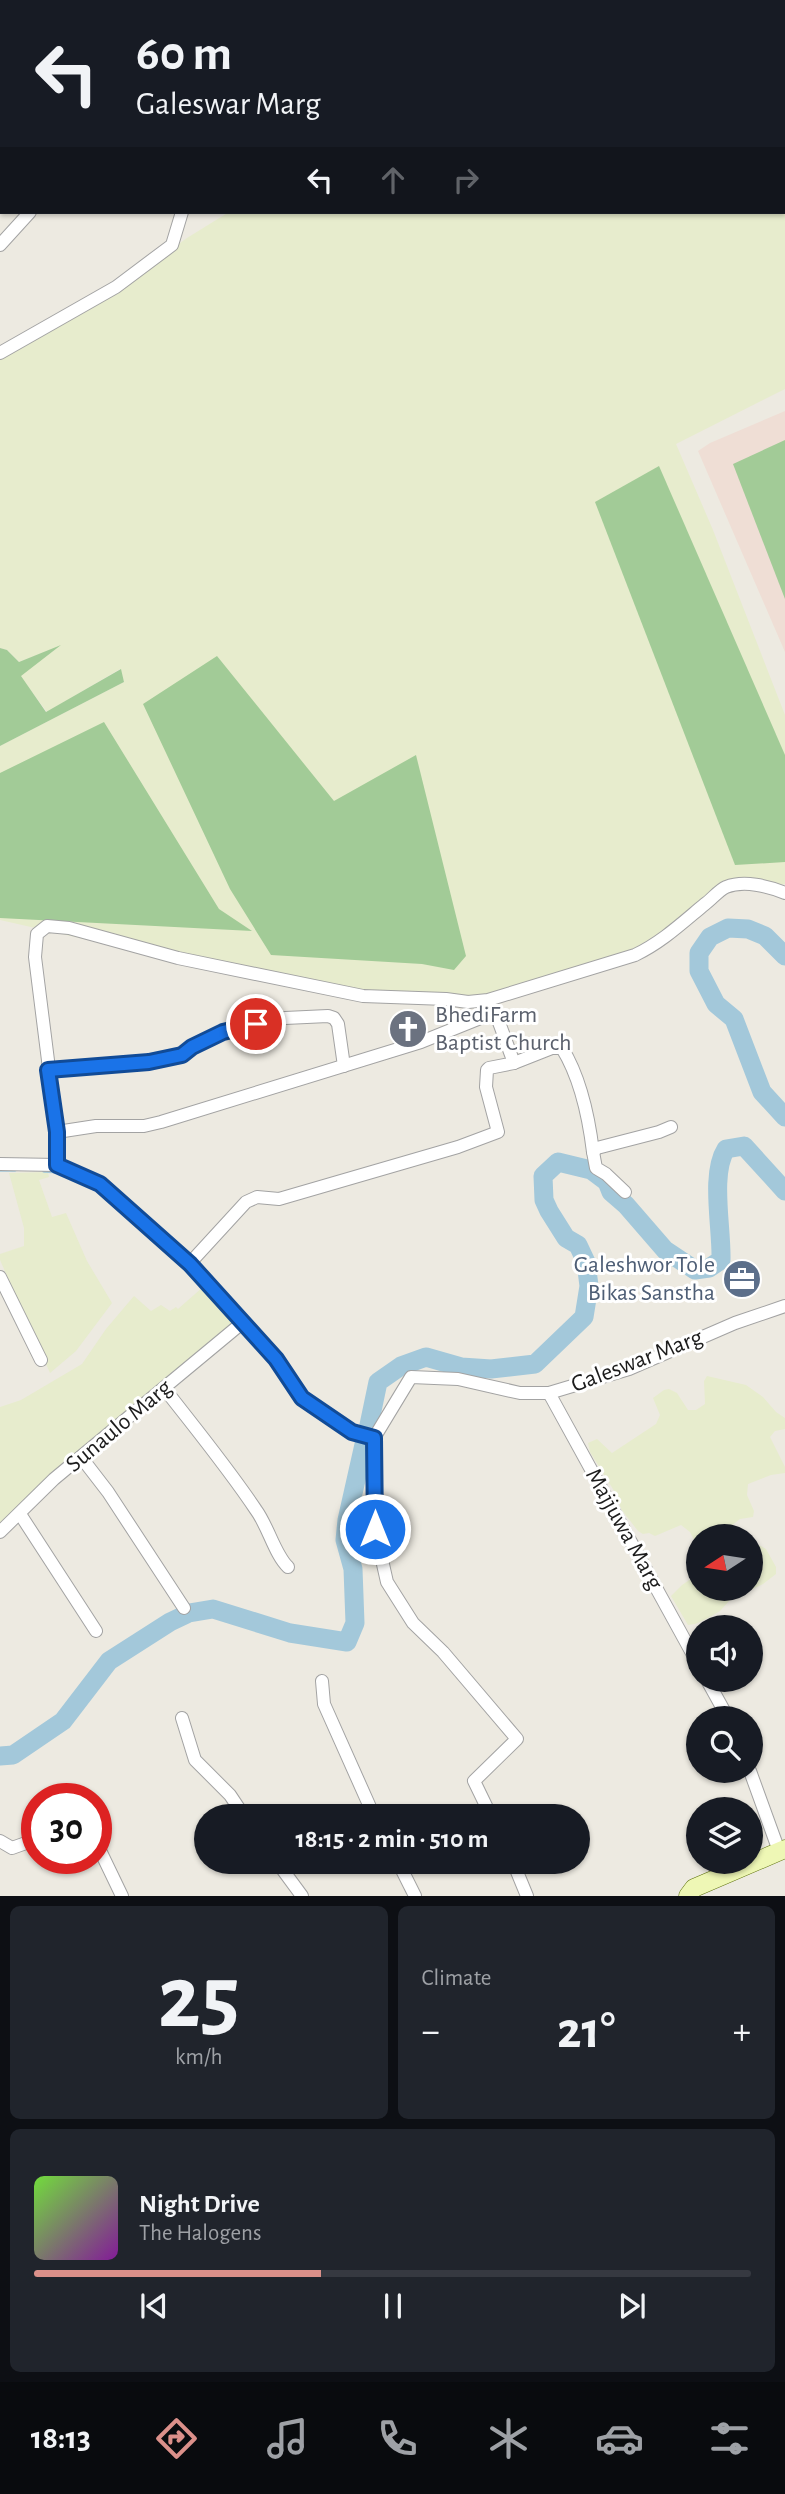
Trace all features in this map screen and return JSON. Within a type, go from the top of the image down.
[{"type":"main road","points":[[688,1895],[694,1888],[782,1850]]},
{"type":"street","points":[[0,245],[28,214]]},
{"type":"street","points":[[0,353],[116,287],[173,245],[181,214]]},
{"type":"street","points":[[57,1165],[57,1132],[35,957],[37,934],[47,926],[69,928],[178,958],[363,996],[406,996],[468,1002],[488,1000],[635,955],[654,946],[726,887],[750,884],[785,893]]},
{"type":"street","points":[[57,1132],[96,1126],[144,1126],[161,1122],[421,1042],[493,1013],[497,1017],[514,1063]]},
{"type":"street","points":[[48,1070],[149,1062],[182,1055],[223,1032],[285,1018],[328,1016],[334,1018],[338,1024],[344,1066]]},
{"type":"street","points":[[190,1264],[239,1209],[257,1197],[279,1199],[498,1132],[486,1087],[487,1070],[552,1048],[562,1048],[580,1093],[596,1168],[625,1192]]},
{"type":"street","points":[[593,1152],[597,1148],[671,1127]]},
{"type":"street","points":[[0,1164],[57,1165],[100,1184],[190,1264],[276,1359],[302,1398],[352,1432],[374,1438],[375,1529],[387,1582],[413,1623],[443,1652],[517,1739],[474,1781],[485,1804]]},
{"type":"street","points":[[0,1277],[41,1360]]},
{"type":"street","name":"Galeswar Marg","points":[[374,1438],[411,1377],[458,1379],[520,1393],[549,1393],[629,1370],[735,1323],[785,1308]]},
{"type":"street","name":"Sunaulo Marg","points":[[0,1532],[54,1479],[242,1323]]},
{"type":"street","points":[[164,1388],[256,1509],[281,1561],[288,1567]]},
{"type":"street","name":"Majjuwa Marg","points":[[549,1393],[686,1642]]},
{"type":"street","points":[[81,1457],[108,1492],[184,1608]]},
{"type":"street","points":[[20,1514],[96,1631]]},
{"type":"street","points":[[323,1681],[324,1704],[369,1804]]},
{"type":"street","points":[[182,1718],[195,1760],[236,1804]]},
{"type":"street","points":[[755,1783],[782,1850]]},
{"type":"street","points":[[0,1841],[12,1848],[21,1845]]},
{"type":"street","points":[[112,1874],[122,1895]]},
{"type":"street","points":[[286,1874],[302,1895]]},
{"type":"street","points":[[404,1874],[415,1895]]},
{"type":"street","points":[[518,1874],[527,1895]]},
{"type":"shaded area","points":[[785,411],[785,652],[698,451],[710,443]]},
{"type":"green space","points":[[226,214],[785,214],[785,389],[676,444],[713,530],[785,715],[785,884],[730,889],[619,958],[521,995],[443,1003],[177,960],[0,920],[0,746],[124,682],[120,669],[47,712],[20,676],[58,647],[19,662],[7,650],[0,648],[0,360],[82,313],[187,238]]},
{"type":"green space","points":[[785,440],[785,599],[733,464]]},
{"type":"green space","points":[[659,466],[785,755],[785,862],[735,865],[595,502]]},
{"type":"green space","points":[[61,645],[21,676],[46,712],[121,669],[124,682],[0,746],[0,648],[7,650],[19,662]]},
{"type":"green space","points":[[217,656],[334,801],[416,755],[466,956],[454,970],[422,964],[271,955],[230,889],[143,704]]},
{"type":"green space","points":[[104,722],[219,909],[252,931],[0,918],[0,773]]},
{"type":"green space","points":[[48,1172],[49,1177],[39,1180],[52,1217],[66,1213],[87,1261],[112,1303],[76,1351],[50,1373],[0,1260],[0,1254],[24,1246],[24,1228],[9,1173]]},
{"type":"green space","points":[[203,1287],[236,1324],[0,1526],[0,1407],[21,1400],[82,1364],[106,1329],[134,1296],[151,1311],[161,1305],[170,1311],[176,1307],[178,1309]]},
{"type":"green space","points":[[707,1376],[746,1385],[785,1418],[785,1429],[775,1431],[770,1437],[785,1467],[785,1473],[748,1484],[747,1495],[754,1511],[753,1517],[740,1519],[734,1524],[686,1524],[686,1529],[681,1525],[655,1536],[643,1534],[621,1509],[616,1494],[590,1452],[588,1443],[597,1439],[612,1453],[656,1424],[660,1415],[653,1398],[664,1390],[677,1393],[688,1410],[696,1410],[705,1404],[704,1381]]},
{"type":"green space","points":[[763,1547],[776,1567],[776,1574],[763,1584]]},
{"type":"green space","points":[[686,1582],[686,1601],[729,1601],[713,1615],[686,1615],[686,1622],[671,1596]]},
{"type":"waterway","points":[[785,956],[765,936],[748,929],[728,928],[710,937],[699,953],[699,971],[716,1004],[734,1019],[762,1092],[785,1117]]},
{"type":"waterway","points":[[369,1425],[378,1382],[401,1366],[426,1357],[461,1367],[491,1369],[535,1364],[584,1317],[589,1286],[586,1262],[578,1245],[566,1238],[544,1200],[543,1176],[558,1162],[591,1170],[607,1182],[611,1192],[626,1205],[665,1250],[695,1270],[709,1268],[721,1260],[718,1187],[721,1160],[726,1149],[744,1146],[785,1191]]},
{"type":"waterway","points":[[0,1170],[15,1170]]},
{"type":"waterway","points":[[44,1171],[61,1172]]},
{"type":"waterway","points":[[146,1232],[151,1239],[158,1242]]},
{"type":"waterway","points":[[275,1368],[286,1385]]},
{"type":"waterway","points":[[0,1756],[13,1755],[63,1721],[109,1661],[189,1613],[213,1609],[290,1633],[347,1642],[355,1623],[353,1569],[345,1540],[365,1440]]},
{"type":"place","name":"BhediFarm Baptist Church","points":[[408,1029]]},
{"type":"place","name":"Galeshwor Tole Bikas Sanstha","points":[[742,1279]]},
{"type":"route","points":[[256,1024],[223,1032],[182,1055],[149,1062],[48,1070],[57,1132],[57,1165],[100,1184],[190,1264],[276,1359],[302,1398],[352,1432],[374,1438],[375,1529]]}]
